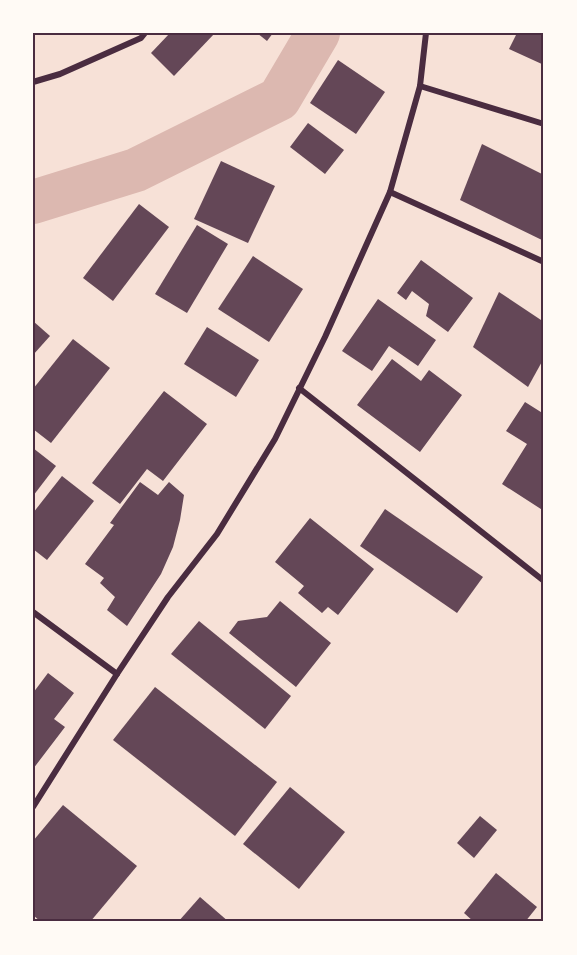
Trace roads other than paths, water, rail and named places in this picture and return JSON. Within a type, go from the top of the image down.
[{"type":"street","points":[[33,82],[60,74],[141,38],[145,33]]},
{"type":"street","points":[[33,807],[168,597],[217,534],[275,439],[325,338],[390,192],[420,86],[426,33]]},
{"type":"street","points":[[420,86],[544,124]]},
{"type":"street","points":[[390,192],[544,262]]},
{"type":"street","points":[[299,388],[544,581]]},
{"type":"street","points":[[33,612],[117,674]]},
{"type":"waterway","points":[[33,202],[136,170],[279,99],[318,33]]}]
